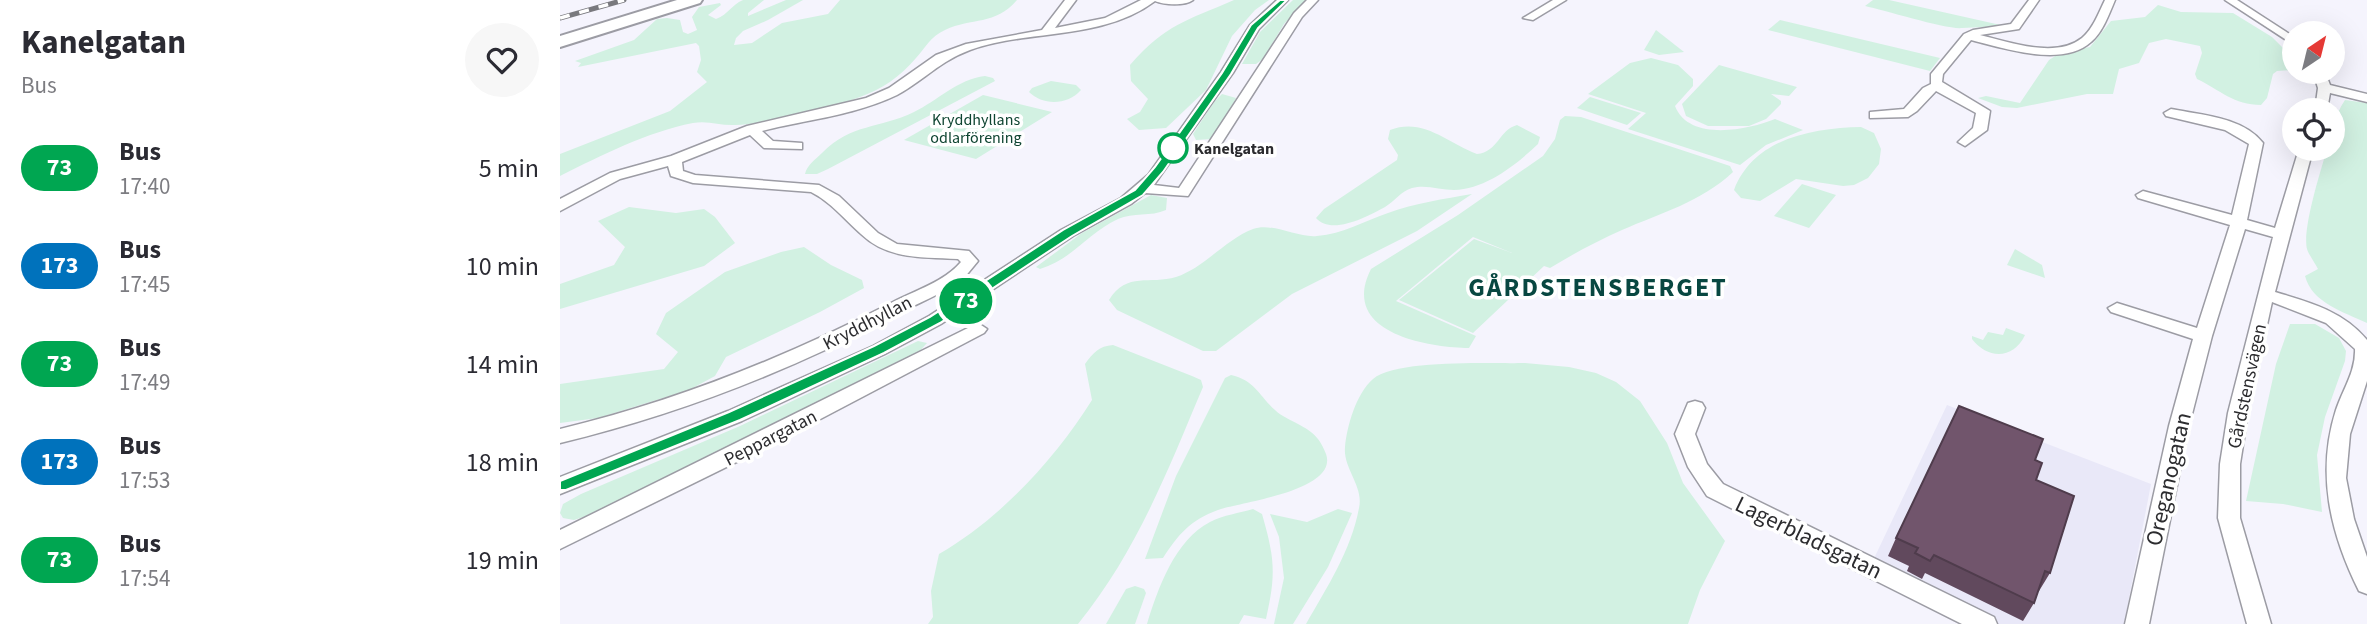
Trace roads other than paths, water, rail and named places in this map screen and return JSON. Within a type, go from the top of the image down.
[{"type":"highway","points":[[560,40],[678,0]]},
{"type":"highway","points":[[560,40],[694,0]]},
{"type":"street","points":[[1046,32],[1062,8],[1071,0]]},
{"type":"street","points":[[560,206],[614,175],[640,166],[675,160],[752,130],[870,101],[894,91],[940,58],[971,46],[1109,20],[1150,0]]},
{"type":"street","points":[[1160,0],[1188,0]]},
{"type":"street","points":[[560,486],[735,416],[879,350],[965,302],[1067,233],[1126,201],[1144,188],[1227,74],[1254,27],[1283,0]]},
{"type":"street","points":[[1144,188],[1183,193],[1298,15],[1314,0]]},
{"type":"street","points":[[1529,18],[1561,0]]},
{"type":"street","points":[[1938,86],[1937,74],[1968,36],[2015,27],[2034,0]]},
{"type":"street","points":[[1968,36],[2042,51],[2073,46],[2086,42],[2110,0]]},
{"type":"street","points":[[2230,0],[2282,34]]},
{"type":"street","points":[[2323,84],[2323,98]]},
{"type":"street","points":[[1875,115],[1903,114],[1909,111],[1926,91],[1938,86]]},
{"type":"street","points":[[1938,86],[1983,111],[1980,130],[1965,142]]},
{"type":"street","points":[[2324,88],[2367,98]]},
{"type":"street","name":"Oreganogatan","points":[[2137,624],[2179,426],[2203,336],[2239,222],[2255,139],[2232,128],[2171,113]]},
{"type":"street","points":[[752,130],[769,145],[797,146]]},
{"type":"street","name":"Kryddhyllan","points":[[560,436],[663,409],[771,367],[903,304],[955,276],[970,261],[963,254],[920,252],[888,246],[874,237],[828,194],[814,188],[693,179],[676,173],[675,160]]},
{"type":"street","name":"Gårdstensvägen","points":[[2259,624],[2228,518],[2230,464],[2238,413],[2280,234],[2302,161]]},
{"type":"street","points":[[2143,195],[2280,234]]},
{"type":"street","points":[[2266,295],[2320,312],[2338,321],[2349,329],[2364,348],[2363,369],[2335,446],[2334,474],[2347,532],[2367,584]]},
{"type":"street","points":[[2117,307],[2203,336]]},
{"type":"street","name":"Peppargatan","points":[[560,540],[762,441],[978,329]]},
{"type":"street","name":"Lagerbladsgatan","points":[[1695,408],[1685,433],[1698,467],[1715,490],[1985,624]]},
{"type":"railway","points":[[560,18],[624,0]]},
{"type":"place","name":"Kanelgatan","points":[[1173,148]]},
{"type":"district","name":"GÅRDSTENSBERGET","points":[[1598,287]]},
{"type":"park label","name":"Kryddhyllans odlarförening","points":[[976,128]]}]
